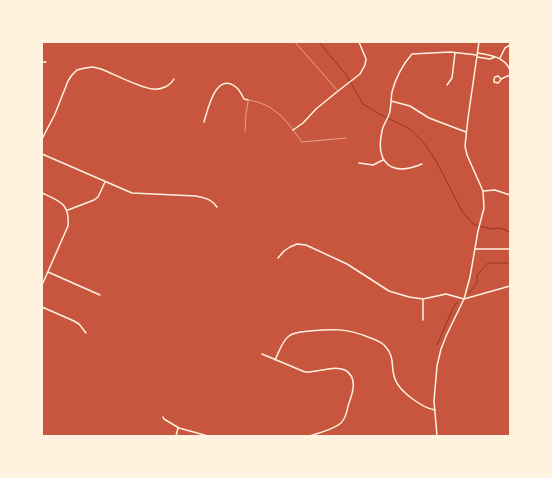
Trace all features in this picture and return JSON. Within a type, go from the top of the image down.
[{"type":"street","points":[[293,130],[303,123],[316,109],[360,74],[365,65],[366,56],[359,42]]},
{"type":"street","points":[[437,436],[435,381],[441,349],[464,299],[470,277],[484,203],[483,191],[466,152],[466,132],[479,42]]},
{"type":"street","points":[[500,58],[510,44]]},
{"type":"street","points":[[422,164],[415,167],[396,168],[383,160],[379,148],[382,129],[388,119],[392,91],[402,67],[412,54],[432,52],[491,55],[500,58],[508,64],[510,70]]},
{"type":"street","points":[[447,85],[452,78],[455,53]]},
{"type":"street","points":[[477,55],[490,59],[495,57]]},
{"type":"street","points":[[42,139],[55,114],[68,81],[78,70],[92,67],[101,69],[153,89],[167,86],[171,84],[174,79]]},
{"type":"street","points":[[500,78],[510,75]]},
{"type":"street","points":[[204,122],[213,93],[218,87],[225,84],[230,84],[237,88],[244,99],[248,100]]},
{"type":"street","points":[[391,101],[410,106],[429,118],[466,132]]},
{"type":"street","points":[[42,154],[132,193],[196,196],[206,198],[214,202],[217,207]]},
{"type":"street","points":[[359,163],[372,164],[383,160]]},
{"type":"street","points":[[68,211],[98,197],[105,182]]},
{"type":"street","points":[[483,191],[495,190],[510,195]]},
{"type":"street","points":[[42,193],[59,201],[68,211],[68,226],[42,285]]},
{"type":"street","points":[[278,258],[290,247],[297,244],[306,245],[347,264],[389,291],[409,298],[423,299],[446,294],[464,299],[510,286]]},
{"type":"street","points":[[475,249],[510,249]]},
{"type":"street","points":[[48,272],[100,295]]},
{"type":"street","points":[[423,299],[423,320]]},
{"type":"street","points":[[42,307],[74,321],[86,333]]},
{"type":"street","points":[[276,360],[285,339],[293,334],[337,329],[353,331],[378,341],[385,346],[392,356],[395,379],[398,386],[427,408],[435,410]]},
{"type":"street","points":[[262,354],[305,372],[342,369],[352,378],[354,384],[353,390],[343,421],[335,427],[309,436]]},
{"type":"street","points":[[163,417],[179,428],[208,436]]},
{"type":"street","points":[[176,436],[179,428]]},
{"type":"lane","points":[[295,42],[338,91]]},
{"type":"lane","points":[[245,132],[248,100],[258,101],[275,110],[302,142],[346,138]]},
{"type":"waterway","points":[[319,42],[347,76],[363,104],[381,115],[410,129],[425,144],[436,161],[462,211],[473,224],[491,229],[500,228],[510,232]]},
{"type":"waterway","points":[[469,293],[477,283],[477,275],[488,263],[510,263]]},
{"type":"waterway","points":[[437,345],[457,302]]}]
